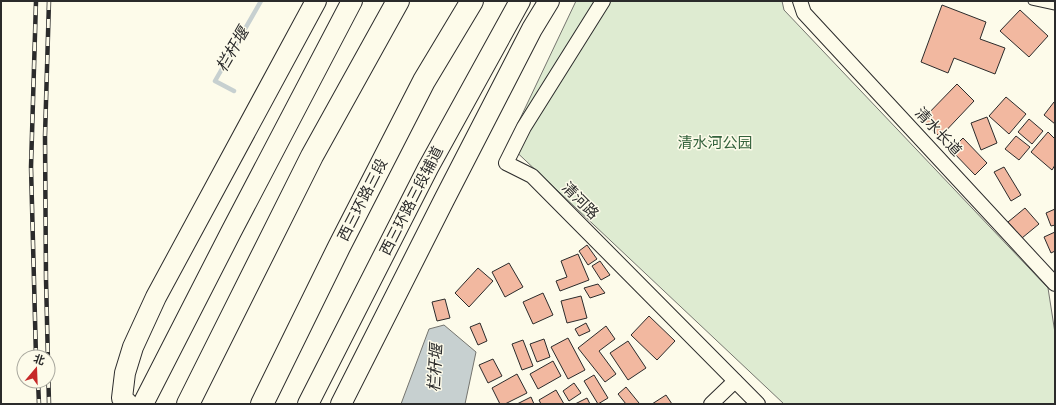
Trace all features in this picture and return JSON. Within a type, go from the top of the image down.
[{"type":"highway","points":[[188,404],[312,156],[398,1]]},
{"type":"highway","name":"西三环路三段","points":[[262,404],[339,247],[421,88],[472,1]]},
{"type":"main road","points":[[128,404],[122,398],[125,373],[133,347],[156,297],[316,1]]},
{"type":"main road","points":[[144,404],[230,232],[352,1]]},
{"type":"main road","name":"西三环路三段辅道","points":[[308,404],[428,168],[520,1]]},
{"type":"main road","points":[[341,404],[532,29],[549,1]]},
{"type":"street","name":"清河路","points":[[603,1],[524,127],[506,163],[532,176],[758,404]]},
{"type":"street","name":"清水长道","points":[[800,1],[804,13],[1055,284]]},
{"type":"street","points":[[711,404],[735,381]]},
{"type":"lane","points":[[1032,1],[1055,6]]},
{"type":"green space","name":"清水河公园","points":[[576,1],[782,1],[784,10],[1048,288],[1055,333],[1055,404],[784,404],[508,144]]},
{"type":"water","points":[[444,325],[476,352],[465,404],[401,404],[429,329]]},
{"type":"building","points":[[942,5],[986,22],[980,39],[1005,48],[995,74],[954,58],[948,73],[921,62]]},
{"type":"building","points":[[1020,10],[1048,36],[1029,57],[1000,31]]},
{"type":"building","points":[[957,84],[974,101],[940,137],[922,120]]},
{"type":"building","points":[[1006,97],[1026,114],[1009,134],[989,116]]},
{"type":"building","points":[[1054,102],[1055,103],[1055,124],[1044,115]]},
{"type":"building","points":[[987,117],[997,143],[981,150],[971,123]]},
{"type":"building","points":[[1029,119],[1043,131],[1032,144],[1018,132]]},
{"type":"building","points":[[1048,132],[1055,139],[1055,165],[1052,170],[1031,152]]},
{"type":"building","points":[[1016,136],[1030,147],[1019,160],[1005,149]]},
{"type":"building","points":[[963,138],[987,163],[975,175],[951,150]]},
{"type":"building","points":[[1004,167],[1021,195],[1011,201],[994,172]]},
{"type":"building","points":[[1025,208],[1039,224],[1022,238],[1008,222]]},
{"type":"building","points":[[1055,209],[1055,225],[1051,226],[1046,213]]},
{"type":"building","points":[[1055,232],[1055,251],[1051,253],[1044,237]]},
{"type":"building","points":[[587,245],[597,259],[588,265],[579,251]]},
{"type":"building","points":[[578,254],[589,280],[560,291],[556,281],[567,277],[561,261]]},
{"type":"building","points":[[600,261],[610,275],[601,280],[592,266]]},
{"type":"building","points":[[509,263],[523,287],[505,297],[492,272]]},
{"type":"building","points":[[478,268],[493,281],[469,307],[455,293]]},
{"type":"building","points":[[598,284],[605,293],[590,298],[584,288]]},
{"type":"building","points":[[543,293],[553,315],[533,324],[523,302]]},
{"type":"building","points":[[581,296],[587,318],[567,323],[561,301]]},
{"type":"building","points":[[445,299],[450,318],[437,321],[432,302]]},
{"type":"building","points":[[649,316],[675,341],[657,360],[631,335]]},
{"type":"building","points":[[480,323],[487,341],[478,345],[470,327]]},
{"type":"building","points":[[586,323],[590,331],[579,336],[575,329]]},
{"type":"building","points":[[606,326],[615,339],[599,351],[616,374],[605,382],[578,348]]},
{"type":"building","points":[[568,338],[585,370],[568,379],[551,347]]},
{"type":"building","points":[[544,339],[550,357],[537,362],[530,344]]},
{"type":"building","points":[[523,340],[533,366],[522,370],[512,344]]},
{"type":"building","points":[[628,341],[646,368],[628,380],[610,353]]},
{"type":"building","points":[[493,359],[502,376],[488,383],[479,365]]},
{"type":"building","points":[[553,361],[561,376],[538,389],[530,374]]},
{"type":"building","points":[[517,374],[527,393],[505,404],[500,404],[492,388]]},
{"type":"building","points":[[594,375],[608,398],[598,404],[584,381]]},
{"type":"building","points":[[574,383],[581,393],[569,401],[563,391]]},
{"type":"building","points":[[626,387],[639,403],[638,404],[626,404],[618,394]]},
{"type":"building","points":[[556,390],[564,404],[541,404],[539,400]]},
{"type":"building","points":[[666,395],[672,404],[652,404]]},
{"type":"building","points":[[531,397],[534,404],[517,404]]},
{"type":"building","points":[[587,398],[590,404],[575,404]]},
{"type":"waterway","name":"栏杆堰","points":[[234,91],[215,81],[261,1]]},
{"type":"railway","points":[[36,1],[31,167],[36,349]]},
{"type":"railway","points":[[49,1],[45,136],[49,404]]},
{"type":"railway","points":[[38,389],[39,404]]}]
